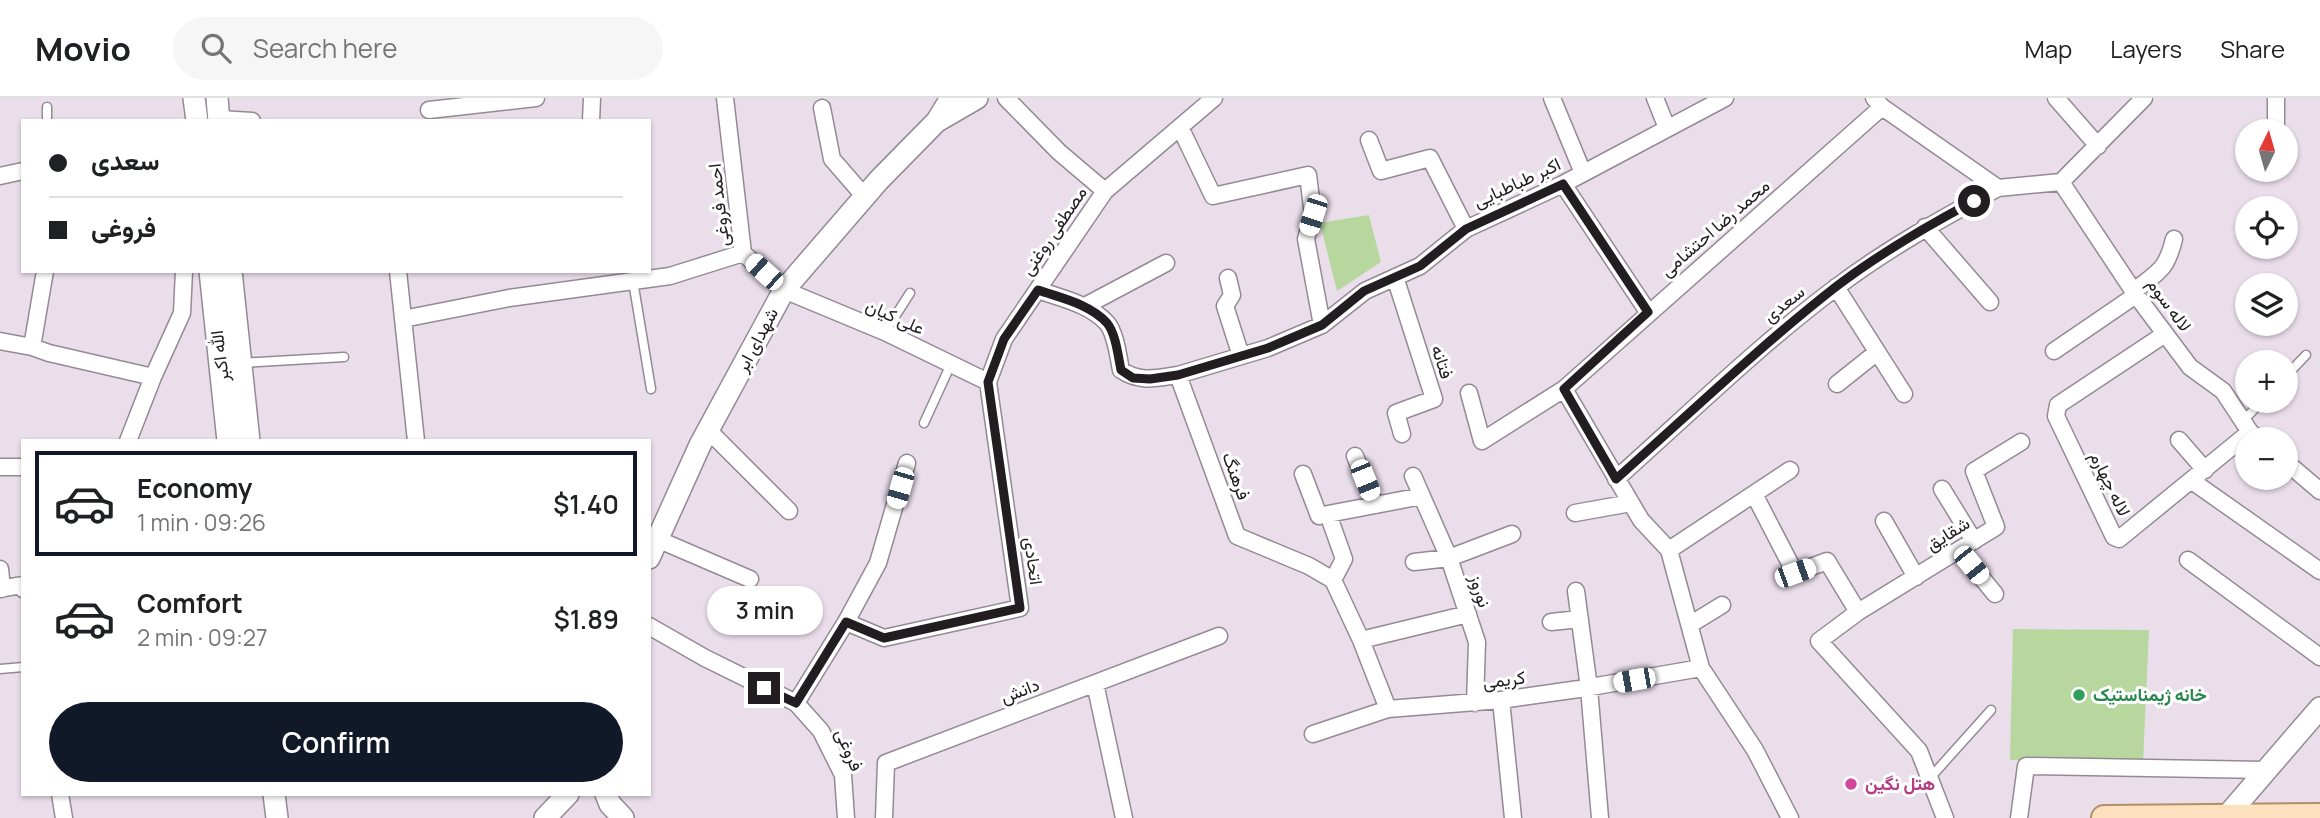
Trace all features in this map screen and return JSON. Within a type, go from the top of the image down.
[{"type":"main road","points":[[194,98],[197,119]]},
{"type":"main road","points":[[937,121],[951,98]]},
{"type":"main road","points":[[937,121],[977,98]]},
{"type":"main road","name":"شهدای ابر","points":[[653,549],[708,430],[784,290],[864,197],[937,121]]},
{"type":"main road","name":"الله اکبر","points":[[210,273],[228,439]]},
{"type":"main road","name":"الله اکبر","points":[[231,273],[249,439]]},
{"type":"main road","points":[[2226,817],[2320,708]]},
{"type":"main road","points":[[274,796],[277,818]]},
{"type":"main road","points":[[545,818],[566,796]]},
{"type":"main road","points":[[607,796],[610,804],[623,818]]},
{"type":"main road","points":[[2104,818],[2320,816]]},
{"type":"street","points":[[429,109],[536,98]]},
{"type":"street","points":[[591,119],[592,98]]},
{"type":"street","name":"احمد فروغی","points":[[725,98],[743,253],[784,290]]},
{"type":"street","points":[[1006,98],[1059,152],[1105,191]]},
{"type":"street","name":"مصطفی روغنی","points":[[988,382],[1004,339],[1105,191],[1214,98]]},
{"type":"street","points":[[1552,98],[1583,173]]},
{"type":"street","points":[[1655,98],[1667,128]]},
{"type":"street","name":"اکبر طباطبایی","points":[[1178,375],[1268,348],[1322,325],[1364,291],[1420,266],[1466,229],[1563,184],[1725,98]]},
{"type":"street","points":[[2056,98],[2098,146]]},
{"type":"street","points":[[1878,102],[1998,188],[2061,182],[2144,98]]},
{"type":"street","points":[[2276,98],[2276,119]]},
{"type":"street","name":"محمد رضا احتشامی","points":[[1469,393],[1482,441],[1564,389],[1878,102]]},
{"type":"street","points":[[822,108],[832,159],[864,197]]},
{"type":"street","points":[[218,113],[244,119]]},
{"type":"street","points":[[1180,127],[1213,196],[1308,175],[1313,215],[1306,239],[1322,325]]},
{"type":"street","points":[[1369,140],[1381,171],[1430,158],[1466,229]]},
{"type":"street","points":[[0,176],[21,171]]},
{"type":"street","name":"لاله سوم","points":[[2061,182],[2135,293],[2190,367],[2223,391],[2248,427]]},
{"type":"street","points":[[1563,184],[1648,312]]},
{"type":"street","name":"سعدی","points":[[1616,479],[1786,327],[1836,287],[1925,227],[1998,188]]},
{"type":"street","points":[[1925,227],[1990,302]]},
{"type":"street","points":[[2054,351],[2135,293],[2163,268],[2169,260],[2174,239]]},
{"type":"street","points":[[403,319],[509,298],[670,276],[743,253]]},
{"type":"street","points":[[1085,306],[1166,263]]},
{"type":"street","points":[[32,347],[45,273]]},
{"type":"street","points":[[129,439],[152,377],[182,313],[184,273]]},
{"type":"street","points":[[398,273],[416,439]]},
{"type":"street","name":"فتانه","points":[[1395,277],[1434,399],[1396,413],[1402,434]]},
{"type":"street","points":[[1228,278],[1232,295],[1225,306],[1241,356]]},
{"type":"street","points":[[1836,287],[1904,394]]},
{"type":"street","name":"علی کیان","points":[[784,290],[885,332],[988,382]]},
{"type":"street","points":[[1038,290],[1085,306],[1108,324],[1121,370],[1133,378],[1150,379],[1178,375]]},
{"type":"street","name":"لاله چهارم","points":[[2165,334],[2058,405],[2056,416],[2117,539],[2235,445]]},
{"type":"street","points":[[0,341],[152,377]]},
{"type":"street","points":[[1837,384],[1876,353]]},
{"type":"street","name":"فرهنگ","points":[[1178,375],[1237,536],[1309,566],[1334,580]]},
{"type":"street","name":"اتحادی","points":[[846,622],[884,638],[1020,608],[988,382]]},
{"type":"street","points":[[1564,389],[1641,520],[1669,550],[1701,668],[1755,750],[1790,818]]},
{"type":"street","points":[[708,430],[789,510]]},
{"type":"street","points":[[2179,440],[2205,470]]},
{"type":"street","name":"شقایق","points":[[1945,818],[1919,751],[1819,641],[1858,612],[1996,527],[1974,471],[2021,442]]},
{"type":"street","points":[[1355,456],[1375,505]]},
{"type":"street","points":[[796,703],[846,622],[878,563],[907,463]]},
{"type":"street","points":[[0,467],[21,467]]},
{"type":"street","points":[[1669,550],[1790,470]]},
{"type":"street","points":[[2298,472],[2320,491]]},
{"type":"street","points":[[1303,474],[1318,516],[1344,559],[1334,580],[1388,709]]},
{"type":"street","name":"نوروز","points":[[1413,476],[1449,558],[1477,642],[1475,703]]},
{"type":"street","points":[[2192,481],[2320,571]]},
{"type":"street","points":[[1942,489],[1974,541]]},
{"type":"street","points":[[1754,494],[1795,573],[1827,561],[1858,612]]},
{"type":"street","points":[[1318,516],[1422,496]]},
{"type":"street","points":[[1575,513],[1631,503]]},
{"type":"street","points":[[1884,521],[1916,576]]},
{"type":"street","points":[[1414,562],[1449,558],[1512,534]]},
{"type":"street","points":[[653,549],[750,579]]},
{"type":"street","points":[[1959,550],[1995,594]]},
{"type":"street","points":[[2188,560],[2320,657]]},
{"type":"street","points":[[0,569],[1,589],[21,585]]},
{"type":"street","points":[[1576,591],[1589,688],[1600,818]]},
{"type":"street","points":[[1690,624],[1722,605]]},
{"type":"street","points":[[1361,640],[1468,614]]},
{"type":"street","points":[[1551,622],[1580,619]]},
{"type":"street","name":"فروغی","points":[[651,627],[705,658],[796,703],[821,731],[842,775],[846,818]]},
{"type":"street","name":"دانش","points":[[884,818],[886,763],[1219,636]]},
{"type":"street","name":"کریمی","points":[[1313,734],[1388,709],[1501,700],[1701,668]]},
{"type":"street","points":[[1095,683],[1124,818]]},
{"type":"street","points":[[1501,700],[1513,818]]},
{"type":"street","points":[[2019,818],[2026,766],[2265,770]]},
{"type":"street","points":[[60,796],[64,818]]},
{"type":"lane","points":[[47,107],[47,119]]},
{"type":"lane","points":[[633,281],[651,389]]},
{"type":"lane","points":[[885,332],[910,293]]},
{"type":"lane","points":[[2298,363],[2306,355]]},
{"type":"lane","points":[[241,363],[344,357]]},
{"type":"lane","points":[[924,423],[951,364]]},
{"type":"lane","points":[[0,669],[21,667]]},
{"type":"lane","points":[[1930,778],[1991,710]]},
{"type":"green space","points":[[1369,215],[1381,262],[1337,291],[1320,223]]},
{"type":"green space","name":"خانه ژیمناستیک","points":[[2013,629],[2149,630],[2143,762],[2010,760]]},
{"type":"place","name":"خانه ژیمناستیک","points":[[2079,695]]},
{"type":"place","name":"هتل نگین","points":[[1851,784]]},
{"type":"route","points":[[764,688],[796,703],[846,622],[884,638],[1020,608],[988,382],[1004,339],[1038,290],[1085,306],[1108,324],[1121,370],[1133,378],[1150,379],[1178,375],[1268,348],[1322,325],[1364,291],[1420,266],[1466,229],[1563,184],[1648,312],[1564,389],[1616,479],[1786,327],[1836,287],[1925,227],[1974,201]]}]
